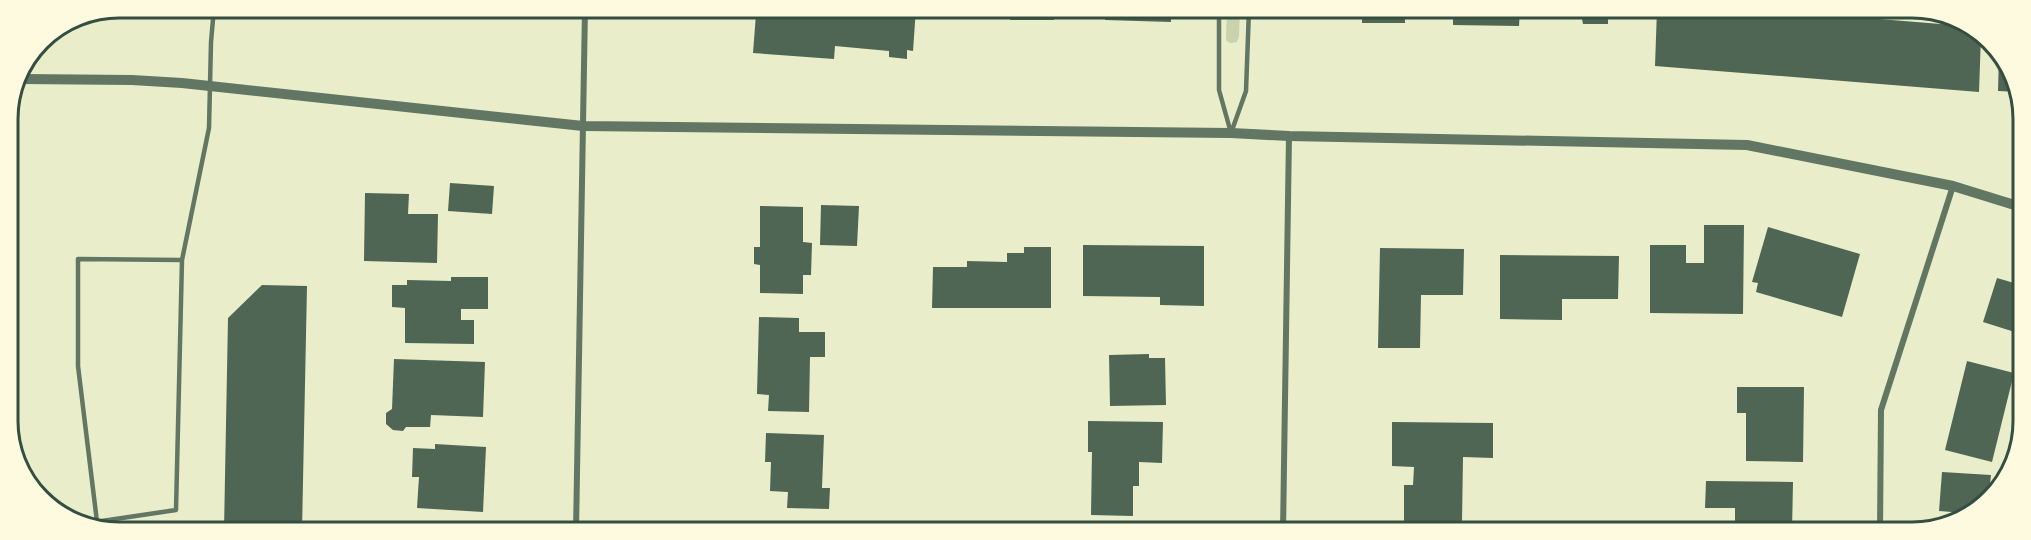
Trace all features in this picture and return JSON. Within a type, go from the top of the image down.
[{"type":"street","points":[[576,522],[585,18]]},
{"type":"street","points":[[27,79],[132,80],[209,86],[583,126],[1231,133],[1747,145],[1953,186],[2013,205]]},
{"type":"street","points":[[1283,522],[1289,136]]},
{"type":"street","points":[[1880,522],[1881,410],[1953,186]]},
{"type":"lane","points":[[105,521],[176,510],[182,260],[210,129],[209,86],[213,18]]},
{"type":"lane","points":[[1219,18],[1219,90],[1231,133]]},
{"type":"lane","points":[[1231,133],[1246,91],[1249,18]]},
{"type":"lane","points":[[95,519],[78,366],[78,259],[182,260]]},
{"type":"green space","points":[[1227,18],[1240,18],[1237,42],[1231,43],[1226,40]]},
{"type":"building","points":[[756,18],[915,18],[913,51],[907,50],[907,59],[889,57],[889,51],[835,46],[834,59],[753,53]]},
{"type":"building","points":[[1010,18],[1054,18],[1054,20],[1010,20]]},
{"type":"building","points":[[1105,18],[1171,18],[1171,22],[1105,20]]},
{"type":"building","points":[[1362,18],[1405,18],[1405,23],[1362,23]]},
{"type":"building","points":[[1453,18],[1519,18],[1519,26],[1453,25]]},
{"type":"building","points":[[1582,18],[1608,18],[1608,24],[1583,24]]},
{"type":"building","points":[[1657,18],[1867,18],[1949,25],[1968,35],[1981,46],[1979,92],[1655,66]]},
{"type":"building","points":[[1999,67],[2009,92],[1998,91]]},
{"type":"building","points":[[450,183],[494,186],[492,214],[448,211]]},
{"type":"building","points":[[365,193],[409,194],[408,214],[438,214],[437,263],[364,261]]},
{"type":"building","points":[[821,205],[859,206],[857,246],[820,245]]},
{"type":"building","points":[[760,206],[803,207],[803,242],[812,243],[811,275],[803,275],[803,294],[760,293],[760,265],[754,264],[754,247],[760,247]]},
{"type":"building","points":[[1704,225],[1744,225],[1743,314],[1650,313],[1650,245],[1686,245],[1686,263],[1704,263]]},
{"type":"building","points":[[1768,227],[1860,254],[1842,317],[1756,292],[1758,283],[1752,282]]},
{"type":"building","points":[[1083,245],[1204,246],[1204,306],[1160,305],[1160,297],[1083,296]]},
{"type":"building","points":[[1024,247],[1051,247],[1051,308],[932,308],[933,267],[967,267],[967,261],[1007,262],[1007,253],[1024,253]]},
{"type":"building","points":[[1380,248],[1464,249],[1463,295],[1421,295],[1420,348],[1378,348]]},
{"type":"building","points":[[1500,255],[1619,256],[1618,299],[1562,299],[1562,320],[1500,319]]},
{"type":"building","points":[[451,277],[488,277],[488,309],[461,309],[461,320],[474,320],[474,344],[405,343],[405,308],[392,307],[392,285],[407,285],[407,280],[451,281]]},
{"type":"building","points":[[1997,278],[2013,283],[2013,331],[1983,322]]},
{"type":"building","points":[[262,285],[307,286],[302,522],[224,522],[228,318]]},
{"type":"building","points":[[759,317],[799,318],[799,332],[825,332],[825,357],[810,357],[809,412],[768,411],[769,395],[757,394]]},
{"type":"building","points":[[1149,354],[1149,358],[1165,358],[1166,405],[1110,406],[1109,355]]},
{"type":"building","points":[[394,359],[485,362],[483,417],[431,415],[430,427],[406,427],[403,431],[393,430],[386,424],[386,413],[392,409]]},
{"type":"building","points":[[1967,361],[2013,373],[1992,462],[1945,450]]},
{"type":"building","points":[[1737,387],[1804,387],[1803,462],[1746,461],[1746,413],[1737,413]]},
{"type":"building","points":[[1088,421],[1163,422],[1162,463],[1139,462],[1139,486],[1133,486],[1133,516],[1091,515],[1092,452],[1088,452]]},
{"type":"building","points":[[1392,422],[1493,423],[1493,458],[1463,457],[1462,522],[1404,522],[1404,485],[1413,485],[1414,467],[1392,466]]},
{"type":"building","points":[[766,433],[824,435],[822,488],[830,488],[829,509],[787,508],[788,492],[770,491],[771,462],[765,462]]},
{"type":"building","points":[[435,444],[486,447],[483,512],[417,508],[419,477],[412,477],[413,448],[435,449]]},
{"type":"building","points":[[1942,472],[1991,475],[1988,488],[1968,505],[1954,512],[1939,511]]},
{"type":"building","points":[[1706,481],[1793,482],[1792,522],[1735,522],[1735,508],[1705,508]]}]
